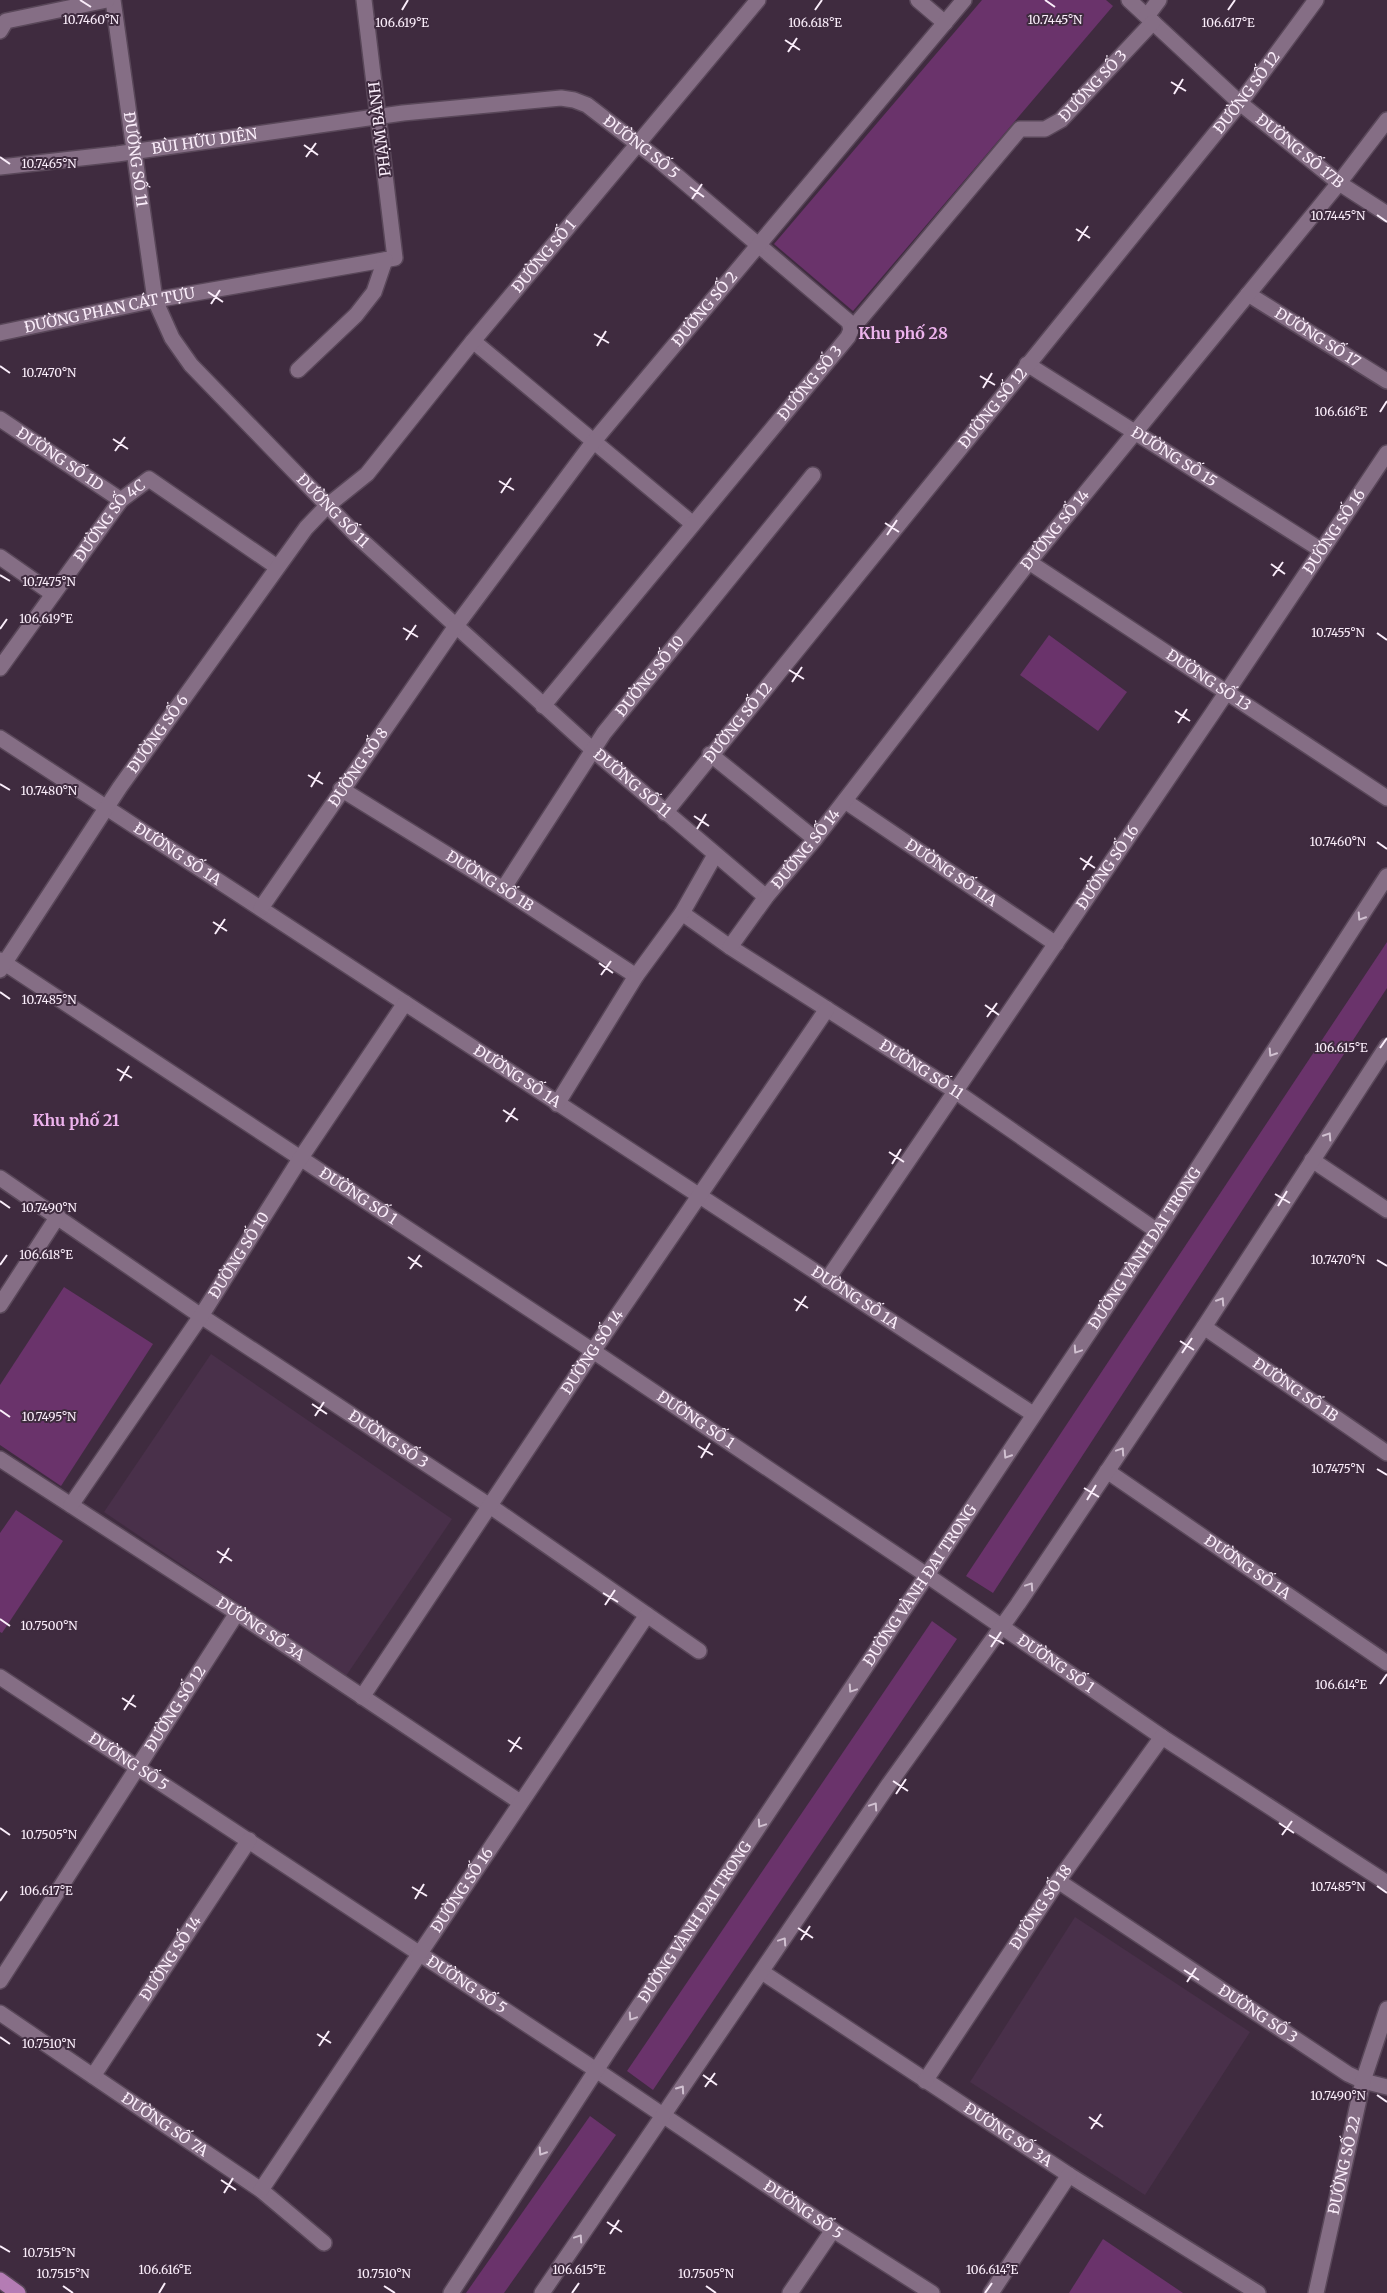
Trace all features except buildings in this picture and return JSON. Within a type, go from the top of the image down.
[{"type":"main road","points":[[0,2280],[18,2293]]},
{"type":"street","points":[[3,26],[107,0]]},
{"type":"street","name":"ĐƯỜNG SỐ 11","points":[[113,0],[155,300],[172,338],[191,365],[327,506],[456,626],[593,750],[766,897]]},
{"type":"street","name":"PHẠM BÀNH","points":[[364,0],[379,117],[390,259]]},
{"type":"street","name":"ĐƯỜNG SỐ 1","points":[[327,506],[367,474],[474,341],[758,0]]},
{"type":"street","points":[[918,0],[945,23]]},
{"type":"street","name":"ĐƯỜNG SỐ 2","points":[[456,626],[594,442],[964,0]]},
{"type":"street","name":"ĐƯỜNG SỐ 17B","points":[[1129,0],[1240,103],[1339,183],[1387,214]]},
{"type":"street","name":"ĐƯỜNG SỐ 3","points":[[543,706],[848,337],[851,330],[1020,129],[1045,129],[1061,120],[1150,19],[1159,0]]},
{"type":"street","name":"ĐƯỜNG SỐ 12","points":[[665,812],[710,754],[1240,103],[1316,0]]},
{"type":"street","name":"ĐƯỜNG SỐ 5","points":[[379,117],[561,98],[587,105],[638,144],[850,322],[851,330]]},
{"type":"street","name":"BÙI HỮU DIÊN","points":[[0,167],[133,151],[379,117]]},
{"type":"street","name":"ĐƯỜNG SỐ 14","points":[[730,947],[766,897],[845,801],[1029,562],[1339,183],[1387,120]]},
{"type":"street","points":[[298,370],[356,315],[374,292],[390,259]]},
{"type":"street","name":"ĐƯỜNG PHAN CÁT TỰU","points":[[2,333],[155,300],[390,259]]},
{"type":"street","name":"ĐƯỜNG SỐ 17","points":[[1248,294],[1387,381]]},
{"type":"street","points":[[474,341],[693,524]]},
{"type":"street","name":"ĐƯỜNG SỐ 15","points":[[1027,364],[1321,550]]},
{"type":"street","name":"ĐƯỜNG SỐ 1D","points":[[0,419],[121,500]]},
{"type":"street","name":"ĐƯỜNG SỐ 16","points":[[827,1280],[1387,454]]},
{"type":"street","name":"ĐƯỜNG SỐ 10","points":[[502,889],[593,750],[813,475]]},
{"type":"street","name":"ĐƯỜNG SỐ 4C","points":[[0,668],[121,500],[149,479],[277,567]]},
{"type":"street","name":"ĐƯỜNG SỐ 6","points":[[2,964],[106,807],[277,567],[306,528],[327,506]]},
{"type":"street","points":[[0,557],[53,594]]},
{"type":"street","name":"ĐƯỜNG SỐ 13","points":[[1029,562],[1387,798]]},
{"type":"street","name":"ĐƯỜNG SỐ 8","points":[[261,908],[341,789],[456,626]]},
{"type":"street","name":"ĐƯỜNG SỐ 1A","points":[[0,738],[1033,1414]]},
{"type":"street","points":[[710,754],[815,839]]},
{"type":"street","name":"ĐƯỜNG SỐ 1B","points":[[341,789],[502,889],[636,976]]},
{"type":"street","name":"ĐƯỜNG SỐ 11A","points":[[845,801],[1056,944]]},
{"type":"street","points":[[557,1104],[636,976],[682,913],[715,855]]},
{"type":"street","name":"ĐƯỜNG VÀNH ĐAI TRONG","points":[[451,2293],[596,2070],[1157,1231],[1387,876]]},
{"type":"street","name":"ĐƯỜNG SỐ 11","points":[[682,913],[730,947],[955,1091],[1157,1231]]},
{"type":"street","name":"ĐƯỜNG SỐ 1","points":[[2,964],[593,1351],[1002,1626],[1162,1737],[1387,1883]]},
{"type":"street","name":"ĐƯỜNG SỐ 10","points":[[71,1505],[201,1316],[300,1159],[405,1003]]},
{"type":"street","name":"ĐƯỜNG SỐ 14","points":[[362,1697],[593,1351],[827,1009]]},
{"type":"street","points":[[542,2293],[889,1784],[1002,1626],[1204,1327],[1387,1046]]},
{"type":"street","points":[[1312,1160],[1387,1210]]},
{"type":"street","name":"ĐƯỜNG SỐ 3","points":[[0,1178],[58,1216],[201,1316],[490,1506],[698,1651]]},
{"type":"street","points":[[0,1305],[58,1216]]},
{"type":"street","name":"ĐƯỜNG SỐ 1B","points":[[1204,1327],[1387,1453]]},
{"type":"street","name":"ĐƯỜNG SỐ 3A","points":[[0,1459],[237,1613],[520,1802]]},
{"type":"street","name":"ĐƯỜNG SỐ 1A","points":[[1107,1471],[1387,1663]]},
{"type":"street","name":"ĐƯỜNG SỐ 12","points":[[0,1981],[237,1613]]},
{"type":"street","name":"ĐƯỜNG SỐ 16","points":[[261,2190],[646,1615]]},
{"type":"street","name":"ĐƯỜNG SỐ 5","points":[[0,1678],[420,1953],[833,2230],[932,2293]]},
{"type":"street","name":"ĐƯỜNG SỐ 18","points":[[925,2081],[1058,1881],[1162,1737]]},
{"type":"street","name":"ĐƯỜNG SỐ 14","points":[[93,2076],[249,1840]]},
{"type":"street","name":"ĐƯỜNG SỐ 3","points":[[1058,1881],[1348,2074],[1363,2081],[1387,2087]]},
{"type":"street","name":"ĐƯỜNG SỐ 3A","points":[[762,1972],[1068,2176],[1258,2293]]},
{"type":"street","name":"ĐƯỜNG SỐ 22","points":[[1316,2293],[1363,2081],[1387,2009]]},
{"type":"street","name":"ĐƯỜNG SỐ 7A","points":[[0,2013],[261,2190],[324,2242]]},
{"type":"street","points":[[991,2293],[1068,2176]]},
{"type":"street","points":[[790,2293],[833,2230]]},
{"type":"shaded area","points":[[982,0],[1106,0],[1113,6],[853,311],[774,244]]},
{"type":"shaded area","points":[[1049,635],[1127,692],[1098,731],[1020,675]]},
{"type":"shaded area","points":[[1387,942],[1387,988],[993,1593],[966,1576]]},
{"type":"shaded area","points":[[64,1287],[153,1344],[61,1486],[0,1445],[0,1385]]},
{"type":"shaded area","points":[[211,1354],[452,1519],[346,1676],[104,1512]]},
{"type":"shaded area","points":[[16,1510],[63,1541],[2,1633],[0,1632],[0,1533]]},
{"type":"shaded area","points":[[932,1621],[957,1639],[653,2090],[627,2071]]},
{"type":"shaded area","points":[[1075,1917],[1250,2032],[1145,2195],[970,2082]]},
{"type":"shaded area","points":[[590,2116],[616,2135],[504,2293],[466,2293]]},
{"type":"shaded area","points":[[1103,2239],[1183,2293],[1069,2293]]},
{"type":"district","name":"Khu phố 28","points":[[903,333]]},
{"type":"district","name":"Khu phố 21","points":[[76,1120]]}]
